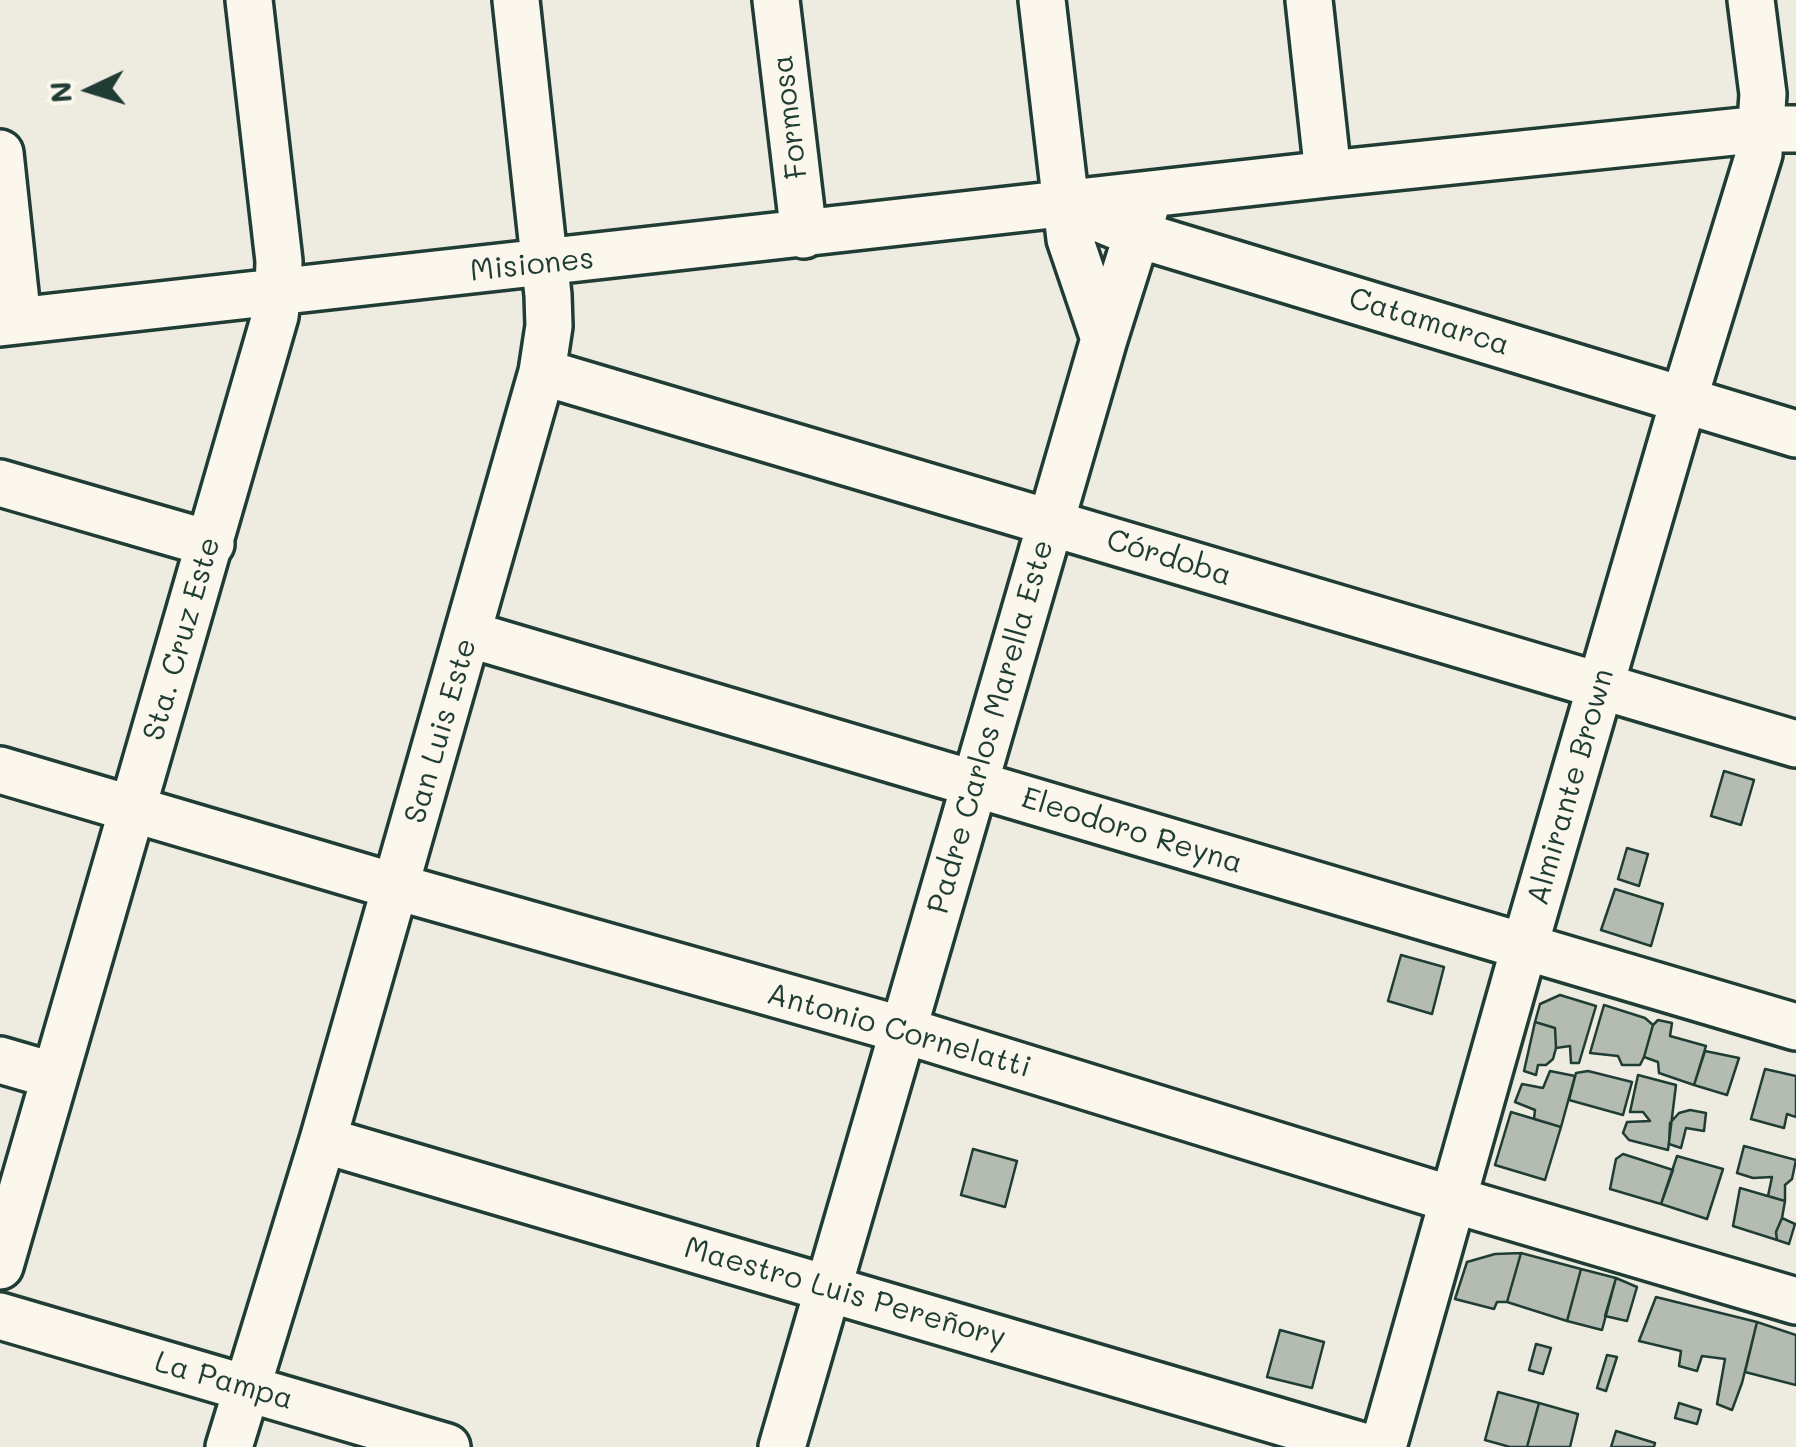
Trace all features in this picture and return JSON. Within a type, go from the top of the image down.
[{"type":"street","name":"Sta. Cruz Este","points":[[0,1266],[275,316],[278,260],[249,0]]},
{"type":"street","name":"San Luis Este","points":[[229,1447],[397,887],[542,372],[549,326],[545,263],[516,0]]},
{"type":"street","name":"Formosa","points":[[776,0],[804,234]]},
{"type":"street","points":[[1042,0],[1070,239],[1104,339]]},
{"type":"street","points":[[1309,0],[1328,174]]},
{"type":"street","name":"Almirante Brown","points":[[1383,1447],[1684,399],[1759,154],[1779,129],[1762,94],[1751,0]]},
{"type":"street","name":"Misiones","points":[[9,322],[1064,205],[1143,214],[1328,174],[1779,129]]},
{"type":"street","points":[[0,153],[9,322]]},
{"type":"street","name":"Catamarca","points":[[1143,214],[1796,434]]},
{"type":"street","name":"Padre Carlos Marella Este","points":[[782,1447],[1143,214]]},
{"type":"street","name":"Córdoba","points":[[542,372],[1796,744]]},
{"type":"street","points":[[0,484],[210,544]]},
{"type":"street","name":"Eleodoro Reyna","points":[[468,634],[1796,1027]]},
{"type":"street","name":"Antonio Cornelatti","points":[[0,770],[902,1030],[1796,1301]]},
{"type":"street","points":[[0,1060],[55,1076]]},
{"type":"street","name":"Maestro Luis Pereñory","points":[[323,1140],[1366,1447]]},
{"type":"street","name":"La Pampa","points":[[0,1316],[447,1447]]},
{"type":"building","points":[[1724,771],[1754,780],[1741,825],[1711,816]]},
{"type":"building","points":[[1627,848],[1648,854],[1639,886],[1618,879]]},
{"type":"building","points":[[1615,889],[1663,904],[1651,946],[1601,930]]},
{"type":"building","points":[[1401,955],[1444,967],[1432,1014],[1388,1001]]},
{"type":"building","points":[[1560,995],[1596,1006],[1579,1063],[1571,1063],[1570,1046],[1556,1048],[1555,1028],[1535,1022],[1540,1004]]},
{"type":"building","points":[[1604,1005],[1645,1018],[1653,1025],[1640,1065],[1622,1065],[1618,1056],[1590,1053]]},
{"type":"building","points":[[1658,1020],[1672,1023],[1670,1036],[1706,1046],[1694,1085],[1659,1073],[1658,1062],[1644,1057]]},
{"type":"building","points":[[1535,1022],[1555,1028],[1556,1048],[1553,1059],[1538,1065],[1536,1075],[1524,1071]]},
{"type":"building","points":[[1705,1051],[1739,1058],[1727,1095],[1694,1085]]},
{"type":"building","points":[[1765,1069],[1796,1076],[1796,1117],[1787,1114],[1784,1128],[1751,1119]]},
{"type":"building","points":[[1550,1071],[1575,1076],[1561,1127],[1534,1119],[1535,1110],[1515,1102],[1522,1084],[1543,1088]]},
{"type":"building","points":[[1588,1071],[1632,1082],[1623,1115],[1569,1100],[1576,1073]]},
{"type":"building","points":[[1638,1075],[1676,1085],[1668,1150],[1629,1140],[1623,1133],[1627,1122],[1650,1121],[1643,1112],[1630,1112]]},
{"type":"building","points":[[1511,1112],[1561,1127],[1545,1180],[1495,1165]]},
{"type":"building","points":[[1679,1113],[1706,1113],[1704,1131],[1686,1128],[1681,1148],[1669,1144],[1670,1123]]},
{"type":"building","points":[[1744,1146],[1796,1160],[1792,1179],[1785,1185],[1785,1201],[1768,1196],[1772,1177],[1753,1178],[1737,1173]]},
{"type":"building","points":[[973,1149],[1017,1161],[1005,1207],[961,1195]]},
{"type":"building","points":[[1623,1154],[1673,1170],[1661,1204],[1610,1189],[1616,1159]]},
{"type":"building","points":[[1677,1156],[1723,1169],[1707,1219],[1661,1204]]},
{"type":"building","points":[[1740,1188],[1785,1201],[1777,1240],[1733,1226]]},
{"type":"building","points":[[1782,1218],[1795,1224],[1789,1244],[1777,1240]]},
{"type":"building","points":[[1521,1253],[1581,1269],[1567,1321],[1507,1302]]},
{"type":"building","points":[[1521,1253],[1507,1302],[1497,1302],[1494,1309],[1455,1299],[1467,1262],[1495,1254]]},
{"type":"building","points":[[1581,1269],[1616,1278],[1602,1330],[1567,1321]]},
{"type":"building","points":[[1616,1278],[1637,1287],[1627,1321],[1605,1316]]},
{"type":"building","points":[[1656,1297],[1757,1322],[1732,1410],[1717,1404],[1725,1359],[1702,1356],[1697,1371],[1679,1366],[1681,1351],[1639,1341]]},
{"type":"building","points":[[1757,1322],[1796,1335],[1796,1385],[1745,1372]]},
{"type":"building","points":[[1280,1330],[1324,1342],[1312,1388],[1267,1377]]},
{"type":"building","points":[[1536,1344],[1551,1348],[1543,1374],[1529,1370]]},
{"type":"building","points":[[1607,1355],[1617,1357],[1606,1391],[1597,1388]]},
{"type":"building","points":[[1498,1392],[1539,1403],[1527,1447],[1485,1440]]},
{"type":"building","points":[[1539,1403],[1578,1414],[1570,1447],[1527,1447]]},
{"type":"building","points":[[1679,1403],[1701,1410],[1697,1424],[1675,1418]]},
{"type":"building","points":[[1616,1431],[1655,1443],[1654,1447],[1611,1447]]}]
